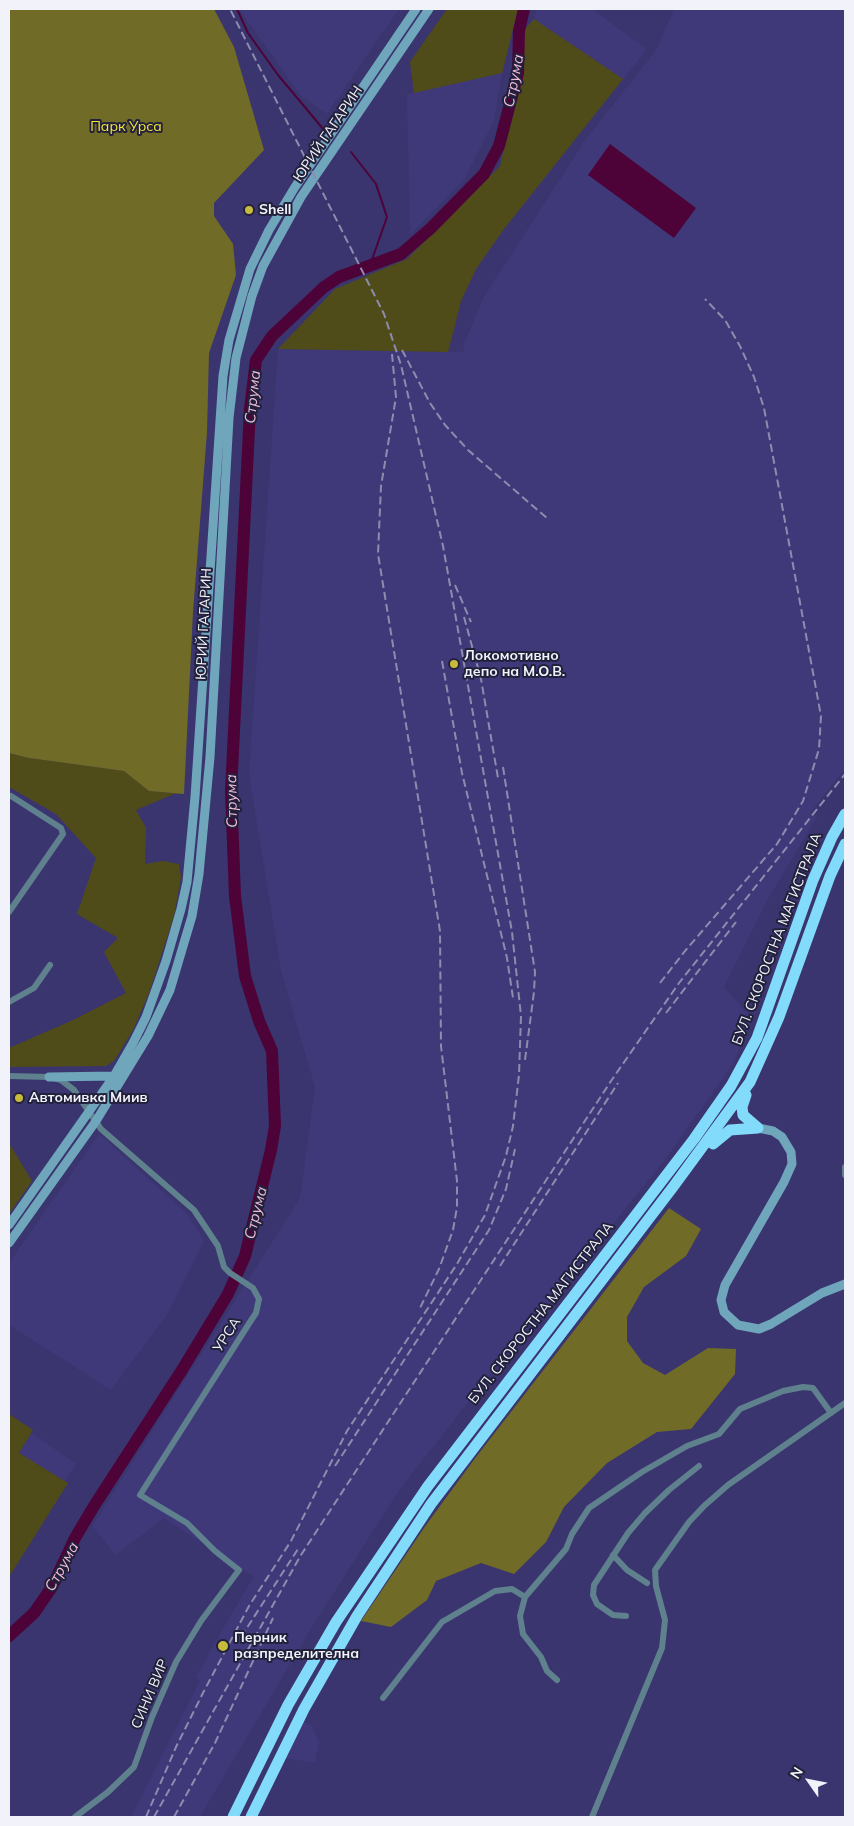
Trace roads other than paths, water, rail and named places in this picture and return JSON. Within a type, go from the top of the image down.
[{"type":"highway","name":"БУЛ. СКОРОСТНА МАГИСТРАЛА","points":[[233,1817],[288,1705],[331,1630],[422,1494],[694,1139],[731,1086],[763,1022],[813,880],[832,837],[845,814]]},
{"type":"highway","name":"БУЛ. СКОРОСТНА МАГИСТРАЛА","points":[[250,1817],[304,1708],[377,1584],[431,1504],[729,1114],[759,1065],[780,1017],[830,876],[845,844]]},
{"type":"highway","points":[[758,1128],[745,1118],[742,1111],[759,1065]]},
{"type":"highway","points":[[673,1188],[726,1132],[758,1128]]},
{"type":"street","name":"ЮРИЙ ГАГАРИН","points":[[9,1225],[114,1076],[146,1017],[166,961],[187,882],[223,376],[238,308],[250,268],[269,230],[295,187],[416,9]]},
{"type":"street","name":"ЮРИЙ ГАГАРИН","points":[[9,1243],[96,1121],[160,1014],[178,965],[194,909],[200,874],[210,757],[229,418],[236,358],[252,296],[263,266],[301,197],[429,9]]},
{"type":"street","points":[[9,912],[63,834],[61,828],[11,796]]},
{"type":"street","points":[[9,1002],[34,988],[50,965]]},
{"type":"street","points":[[9,1076],[114,1076]]},
{"type":"street","name":"УРСА","points":[[49,1077],[68,1084],[90,1111],[101,1129],[194,1210],[218,1246],[224,1267],[257,1293],[259,1299],[256,1313],[140,1495],[187,1523],[215,1551],[240,1570]]},
{"type":"street","points":[[758,1128],[772,1131],[782,1137],[791,1152],[792,1164],[725,1286],[721,1300],[724,1312],[738,1325],[759,1328],[771,1324],[817,1296],[845,1284]]},
{"type":"street","points":[[845,1167],[845,1175]]},
{"type":"street","points":[[556,1680],[547,1671],[541,1657],[522,1634],[520,1616],[525,1597],[566,1548],[588,1508],[642,1472],[687,1446],[719,1434],[740,1409],[783,1391],[803,1387],[813,1388],[832,1413]]},
{"type":"street","points":[[592,1817],[662,1648],[665,1620],[656,1586],[655,1570],[689,1522],[728,1485],[845,1404]]},
{"type":"street","points":[[626,1616],[613,1615],[604,1610],[593,1595],[594,1586],[613,1555],[645,1513],[669,1490],[699,1466]]},
{"type":"street","points":[[613,1555],[627,1570],[647,1583]]},
{"type":"street","name":"СИНИ ВИР","points":[[75,1817],[108,1792],[134,1767],[152,1717],[176,1662],[201,1621],[240,1570]]},
{"type":"street","points":[[383,1698],[442,1622],[495,1591],[512,1589],[525,1597]]},
{"type":"waterway","points":[[237,9],[248,33],[278,75],[324,130]]},
{"type":"waterway","name":"Струма","points":[[9,1636],[34,1613],[52,1587],[75,1538],[94,1506],[182,1370],[228,1294],[245,1256],[271,1150],[275,1126],[272,1051],[259,1021],[245,976],[235,896],[231,791],[250,409],[256,360],[272,336],[324,287],[339,277],[401,254],[431,228],[484,174],[499,146],[518,73],[519,31],[524,9]]},
{"type":"waterway","points":[[351,152],[376,184],[387,217],[369,268]]},
{"type":"railway","points":[[146,1817],[176,1747],[204,1691],[249,1606],[291,1541],[347,1431],[457,1264],[485,1215],[506,1156],[513,1126],[519,1075],[521,1016],[512,932],[443,546],[401,365],[384,314],[230,9]]},
{"type":"railway","points":[[660,983],[777,844],[803,801],[819,749],[821,716],[764,408],[754,377],[740,346],[725,320],[705,299]]},
{"type":"railway","points":[[402,350],[430,403],[445,425],[468,450],[548,519]]},
{"type":"railway","points":[[392,354],[396,397],[381,486],[378,554],[440,931],[441,1046],[457,1181],[457,1207],[453,1230],[439,1269],[420,1308]]},
{"type":"railway","points":[[455,585],[471,622]]},
{"type":"railway","points":[[464,617],[481,679],[498,778]]},
{"type":"railway","points":[[442,661],[462,773],[507,958],[513,998]]},
{"type":"railway","points":[[503,767],[535,972],[525,1060]]},
{"type":"railway","points":[[154,1817],[301,1555],[611,1081],[679,983],[845,774]]},
{"type":"railway","points":[[666,1013],[736,922]]},
{"type":"railway","points":[[500,1266],[618,1083]]},
{"type":"railway","points":[[335,1466],[489,1230],[506,1189],[515,1149]]},
{"type":"railway","points":[[241,1637],[298,1549]]},
{"type":"railway","points":[[174,1817],[215,1743],[273,1618]]},
{"type":"place","name":"Shell","points":[[249,210]]},
{"type":"place","name":"Локомотивно депо на М.О.В.","points":[[454,664]]},
{"type":"place","name":"Автомивка Миив","points":[[19,1098]]},
{"type":"place","name":"Перник разпределителна","points":[[223,1646]]},
{"type":"park label","name":"Парк Урса","points":[[126,127]]}]
